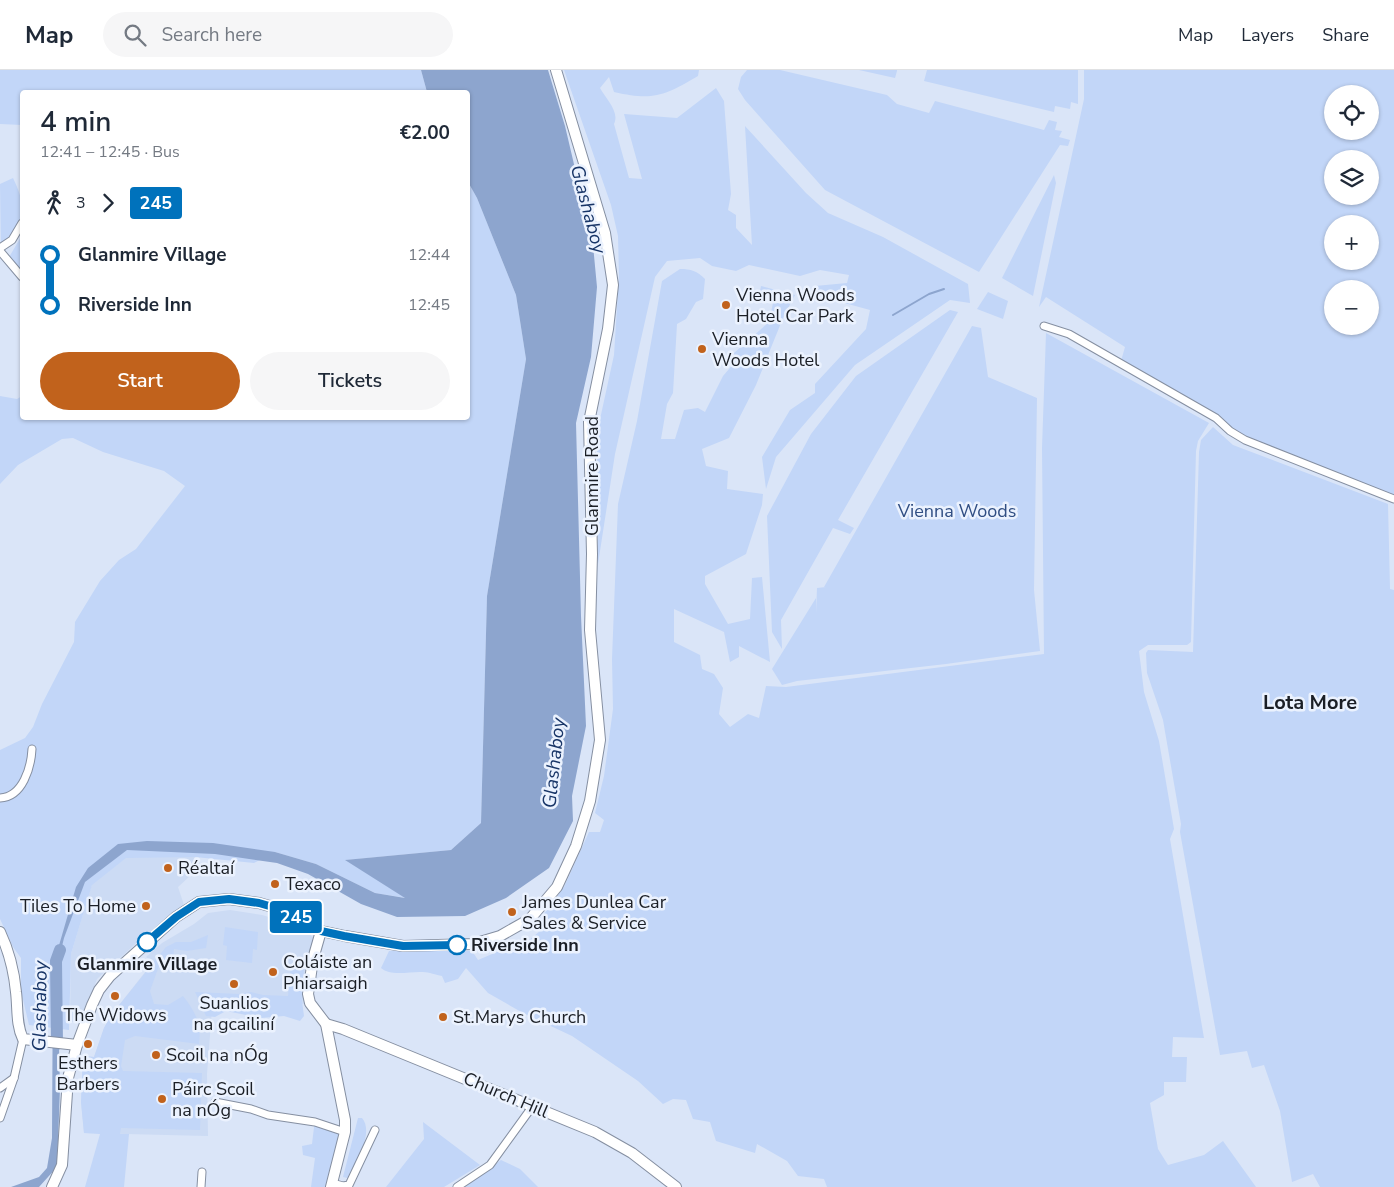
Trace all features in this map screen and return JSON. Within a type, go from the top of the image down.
[{"type":"main road","name":"Glanmire Road","points":[[52,1187],[62,1165],[68,1078],[77,1044],[99,990],[110,976],[176,917],[199,902],[229,899],[259,903],[283,910],[321,931],[403,946],[473,944],[518,927],[544,905],[557,887],[576,846],[590,801],[600,740],[590,630],[592,554],[589,422],[608,328],[613,285],[605,233],[556,70]]},
{"type":"main road","points":[[321,931],[313,959],[308,994],[310,1003],[326,1024],[344,1108],[344,1132],[331,1185]]},
{"type":"main road","points":[[0,932],[10,952],[16,991],[19,1031],[25,1040],[77,1044]]},
{"type":"main road","name":"Church Hill","points":[[326,1024],[343,1029],[613,1141],[632,1153],[676,1187]]},
{"type":"street","points":[[20,226],[12,240],[0,250],[20,275]]},
{"type":"street","points":[[1044,326],[1069,334],[1216,418],[1230,431],[1245,440],[1394,498]]},
{"type":"street","points":[[0,798],[15,793],[24,780],[31,760],[32,749]]},
{"type":"street","points":[[0,1118],[25,1040]]},
{"type":"street","points":[[0,1088],[14,1078]]},
{"type":"street","points":[[215,1102],[251,1109],[268,1115],[315,1122],[344,1132]]},
{"type":"street","points":[[457,1187],[490,1165],[532,1107]]},
{"type":"street","points":[[331,1185],[349,1185],[375,1130]]},
{"type":"street","points":[[201,1187],[202,1172]]},
{"type":"shaded area","points":[[128,856],[195,857],[191,875],[178,887],[184,905],[145,935],[97,979],[81,1022],[70,1022],[71,954],[92,884]]},
{"type":"shaded area","points":[[230,910],[262,915],[289,923],[301,928],[314,938],[304,1004],[213,997],[207,1074],[208,1136],[84,1133],[81,1102],[83,1056],[94,1057],[104,1028],[112,1014],[153,962],[146,957],[162,943],[194,924],[208,913]]},
{"type":"green space","points":[[0,70],[421,70],[426,90],[20,90],[20,125],[0,124]]},
{"type":"green space","points":[[564,70],[699,70],[698,76],[658,95],[639,96],[614,92],[609,77],[600,88],[614,110],[614,124],[629,178],[642,179],[624,114],[677,118],[716,88],[724,101],[731,194],[728,210],[736,215],[736,228],[752,245],[745,126],[806,193],[828,213],[883,237],[968,284],[970,303],[950,300],[855,365],[776,457],[766,489],[762,457],[790,410],[815,393],[815,384],[866,329],[870,310],[815,295],[815,286],[847,283],[849,275],[820,270],[800,276],[749,265],[736,271],[712,266],[700,258],[667,261],[655,277],[615,454],[598,564],[597,433],[614,355],[619,276],[618,236],[611,205]]},
{"type":"green space","points":[[747,70],[780,70],[887,95],[897,104],[929,113],[935,101],[1044,130],[1049,120],[1057,122],[1055,130],[1062,131],[1059,137],[1070,140],[1068,146],[1060,145],[979,272],[825,190],[745,100],[738,89],[741,77]]},
{"type":"green space","points":[[859,70],[897,70],[897,71],[895,78]]},
{"type":"green space","points":[[927,70],[1078,70],[1078,104],[1071,102],[1070,109],[1055,106],[1054,112],[924,81]]},
{"type":"green space","points":[[1084,70],[1394,70],[1394,499],[1230,432],[1217,418],[1121,361],[1125,347],[1046,297],[1039,307],[1084,99]]},
{"type":"green space","points":[[1054,175],[1056,183],[1033,296],[1002,278]]},
{"type":"green space","points":[[13,178],[20,197],[19,225],[1,253],[0,184]]},
{"type":"green space","points":[[470,186],[477,198],[516,295],[526,359],[487,596],[481,823],[451,850],[346,860],[406,898],[375,893],[316,864],[275,852],[254,863],[195,857],[126,858],[92,885],[71,954],[69,1030],[29,1025],[21,991],[21,958],[13,947],[0,919],[0,750],[25,738],[33,727],[42,704],[74,642],[75,622],[100,581],[119,560],[136,549],[185,486],[164,471],[103,452],[73,438],[62,439],[18,465],[0,484],[0,396],[17,399],[20,397],[20,420],[470,420]]},
{"type":"green space","points":[[20,238],[20,272],[8,259]]},
{"type":"green space","points":[[680,269],[694,271],[705,279],[703,299],[696,302],[686,319],[677,324],[673,393],[667,404],[661,439],[675,439],[684,410],[698,408],[705,412],[723,376],[735,362],[734,353],[769,322],[773,303],[760,291],[761,286],[795,295],[783,318],[756,385],[729,438],[702,449],[706,466],[728,471],[727,489],[763,494],[762,505],[746,554],[705,576],[705,584],[728,624],[750,619],[752,578],[762,577],[770,662],[739,646],[739,657],[730,662],[724,632],[674,609],[674,642],[700,655],[702,669],[714,674],[723,688],[719,714],[730,727],[748,714],[759,718],[766,686],[786,687],[1044,654],[1042,448],[1046,333],[1209,423],[1198,441],[1196,451],[1191,642],[1187,645],[1148,645],[1139,651],[1144,692],[1159,741],[1174,829],[1170,839],[1204,1038],[1173,1037],[1172,1057],[1187,1057],[1186,1082],[1164,1082],[1164,1095],[1150,1103],[1158,1149],[1168,1165],[1204,1155],[1223,1141],[1256,1187],[827,1187],[824,1179],[798,1176],[787,1161],[757,1144],[755,1153],[716,1141],[710,1122],[693,1119],[686,1100],[673,1099],[663,1104],[638,1081],[572,1036],[523,1013],[488,993],[466,968],[458,979],[445,983],[442,976],[430,973],[396,973],[385,971],[381,968],[389,951],[472,951],[478,960],[504,949],[514,940],[523,945],[551,922],[544,914],[564,887],[589,832],[600,832],[604,820],[595,813],[604,776],[613,709],[612,659],[618,504],[637,421],[662,281]]},
{"type":"green space","points":[[988,292],[1008,301],[1003,319],[977,309]]},
{"type":"green space","name":"Vienna Woods","points":[[950,310],[958,312],[838,520],[854,528],[850,534],[833,528],[781,620],[782,649],[772,632],[767,516],[811,434],[856,376]]},
{"type":"green space","name":"Vienna Woods","points":[[972,326],[981,328],[988,377],[1037,398],[1034,590],[1040,651],[797,681],[782,685],[772,669],[816,598],[816,613],[817,588],[826,587],[824,587]]},
{"type":"green space","points":[[1213,427],[1233,445],[1388,504],[1390,589],[1394,590],[1394,1187],[1320,1187],[1313,1174],[1292,1182],[1280,1111],[1264,1065],[1252,1068],[1247,1051],[1220,1055],[1180,832],[1181,824],[1163,720],[1147,673],[1146,653],[1148,650],[1193,652],[1199,452],[1201,440]]},
{"type":"green space","points":[[225,927],[258,932],[257,950],[253,949],[252,963],[226,960],[227,946],[223,945]]},
{"type":"green space","points":[[208,935],[206,948],[187,951],[174,949],[173,958],[183,963],[185,970],[160,963],[150,991],[154,1004],[168,1005],[183,996],[197,1018],[200,1037],[199,1044],[135,1036],[125,1040],[121,1066],[123,1071],[202,1073],[200,1130],[121,1128],[120,1134],[129,1134],[124,1187],[85,1187],[100,1134],[84,1133],[81,1102],[83,1056],[94,1057],[104,1028],[112,1014],[166,947],[176,942],[191,942]]},
{"type":"green space","points":[[298,965],[304,969],[302,1001],[304,1016],[300,1021],[284,1016],[261,1018],[226,1011],[215,1017],[206,1016],[195,992],[239,994],[251,992],[263,995],[288,996],[291,966]]},
{"type":"green space","points":[[358,1118],[362,1118],[365,1124],[365,1138],[351,1175],[347,1178],[343,1177]]},
{"type":"green space","points":[[315,1119],[339,1126],[340,1138],[328,1187],[311,1187],[315,1158],[303,1155],[302,1146],[312,1144]]},
{"type":"green space","points":[[423,1122],[480,1165],[444,1187],[386,1187],[424,1139]]},
{"type":"green space","points":[[501,1160],[520,1169],[538,1187],[465,1187]]},
{"type":"water","points":[[421,70],[548,70],[565,126],[593,245],[597,287],[591,357],[576,423],[586,726],[572,796],[573,821],[549,868],[506,898],[465,916],[397,917],[361,904],[308,874],[277,863],[215,854],[127,850],[85,882],[64,938],[57,967],[60,1088],[57,1167],[39,1187],[11,1187],[39,1177],[47,1168],[52,1138],[53,966],[76,887],[88,868],[118,844],[147,841],[213,843],[275,852],[316,864],[375,893],[405,898],[345,860],[451,850],[481,823],[487,596],[526,359],[516,295],[477,198],[470,186],[470,90],[426,90]]},
{"type":"waterway","points":[[893,315],[929,294],[944,289]]},
{"type":"waterway","name":"Glashaboy","points":[[57,1044],[56,961],[60,950]]},
{"type":"bus line","name":"245","points":[[147,942],[176,917],[199,902],[229,899],[259,903],[283,910],[321,931],[344,936],[403,946],[457,945]]},
{"type":"place","name":"Vienna Woods Hotel Car Park","points":[[726,305]]},
{"type":"place","name":"Vienna Woods Hotel","points":[[702,349]]},
{"type":"place","name":"Réaltaí","points":[[168,868]]},
{"type":"place","name":"Texaco","points":[[275,884]]},
{"type":"place","name":"Tiles To Home","points":[[146,906]]},
{"type":"place","name":"James Dunlea Car Sales & Service","points":[[512,912]]},
{"type":"place","name":"Glanmire Village","points":[[147,942]]},
{"type":"place","name":"Riverside Inn","points":[[457,945]]},
{"type":"place","name":"Coláiste an Phiarsaigh","points":[[273,972]]},
{"type":"place","name":"Suanlios na gcailiní","points":[[234,984]]},
{"type":"place","name":"The Widows","points":[[115,996]]},
{"type":"place","name":"St.Marys Church","points":[[443,1017]]},
{"type":"place","name":"Esthers Barbers","points":[[88,1044]]},
{"type":"place","name":"Scoil na nÓg","points":[[156,1055]]},
{"type":"place","name":"Páirc Scoil na nÓg","points":[[162,1099]]},
{"type":"district","name":"Lota More","points":[[1310,702]]}]
